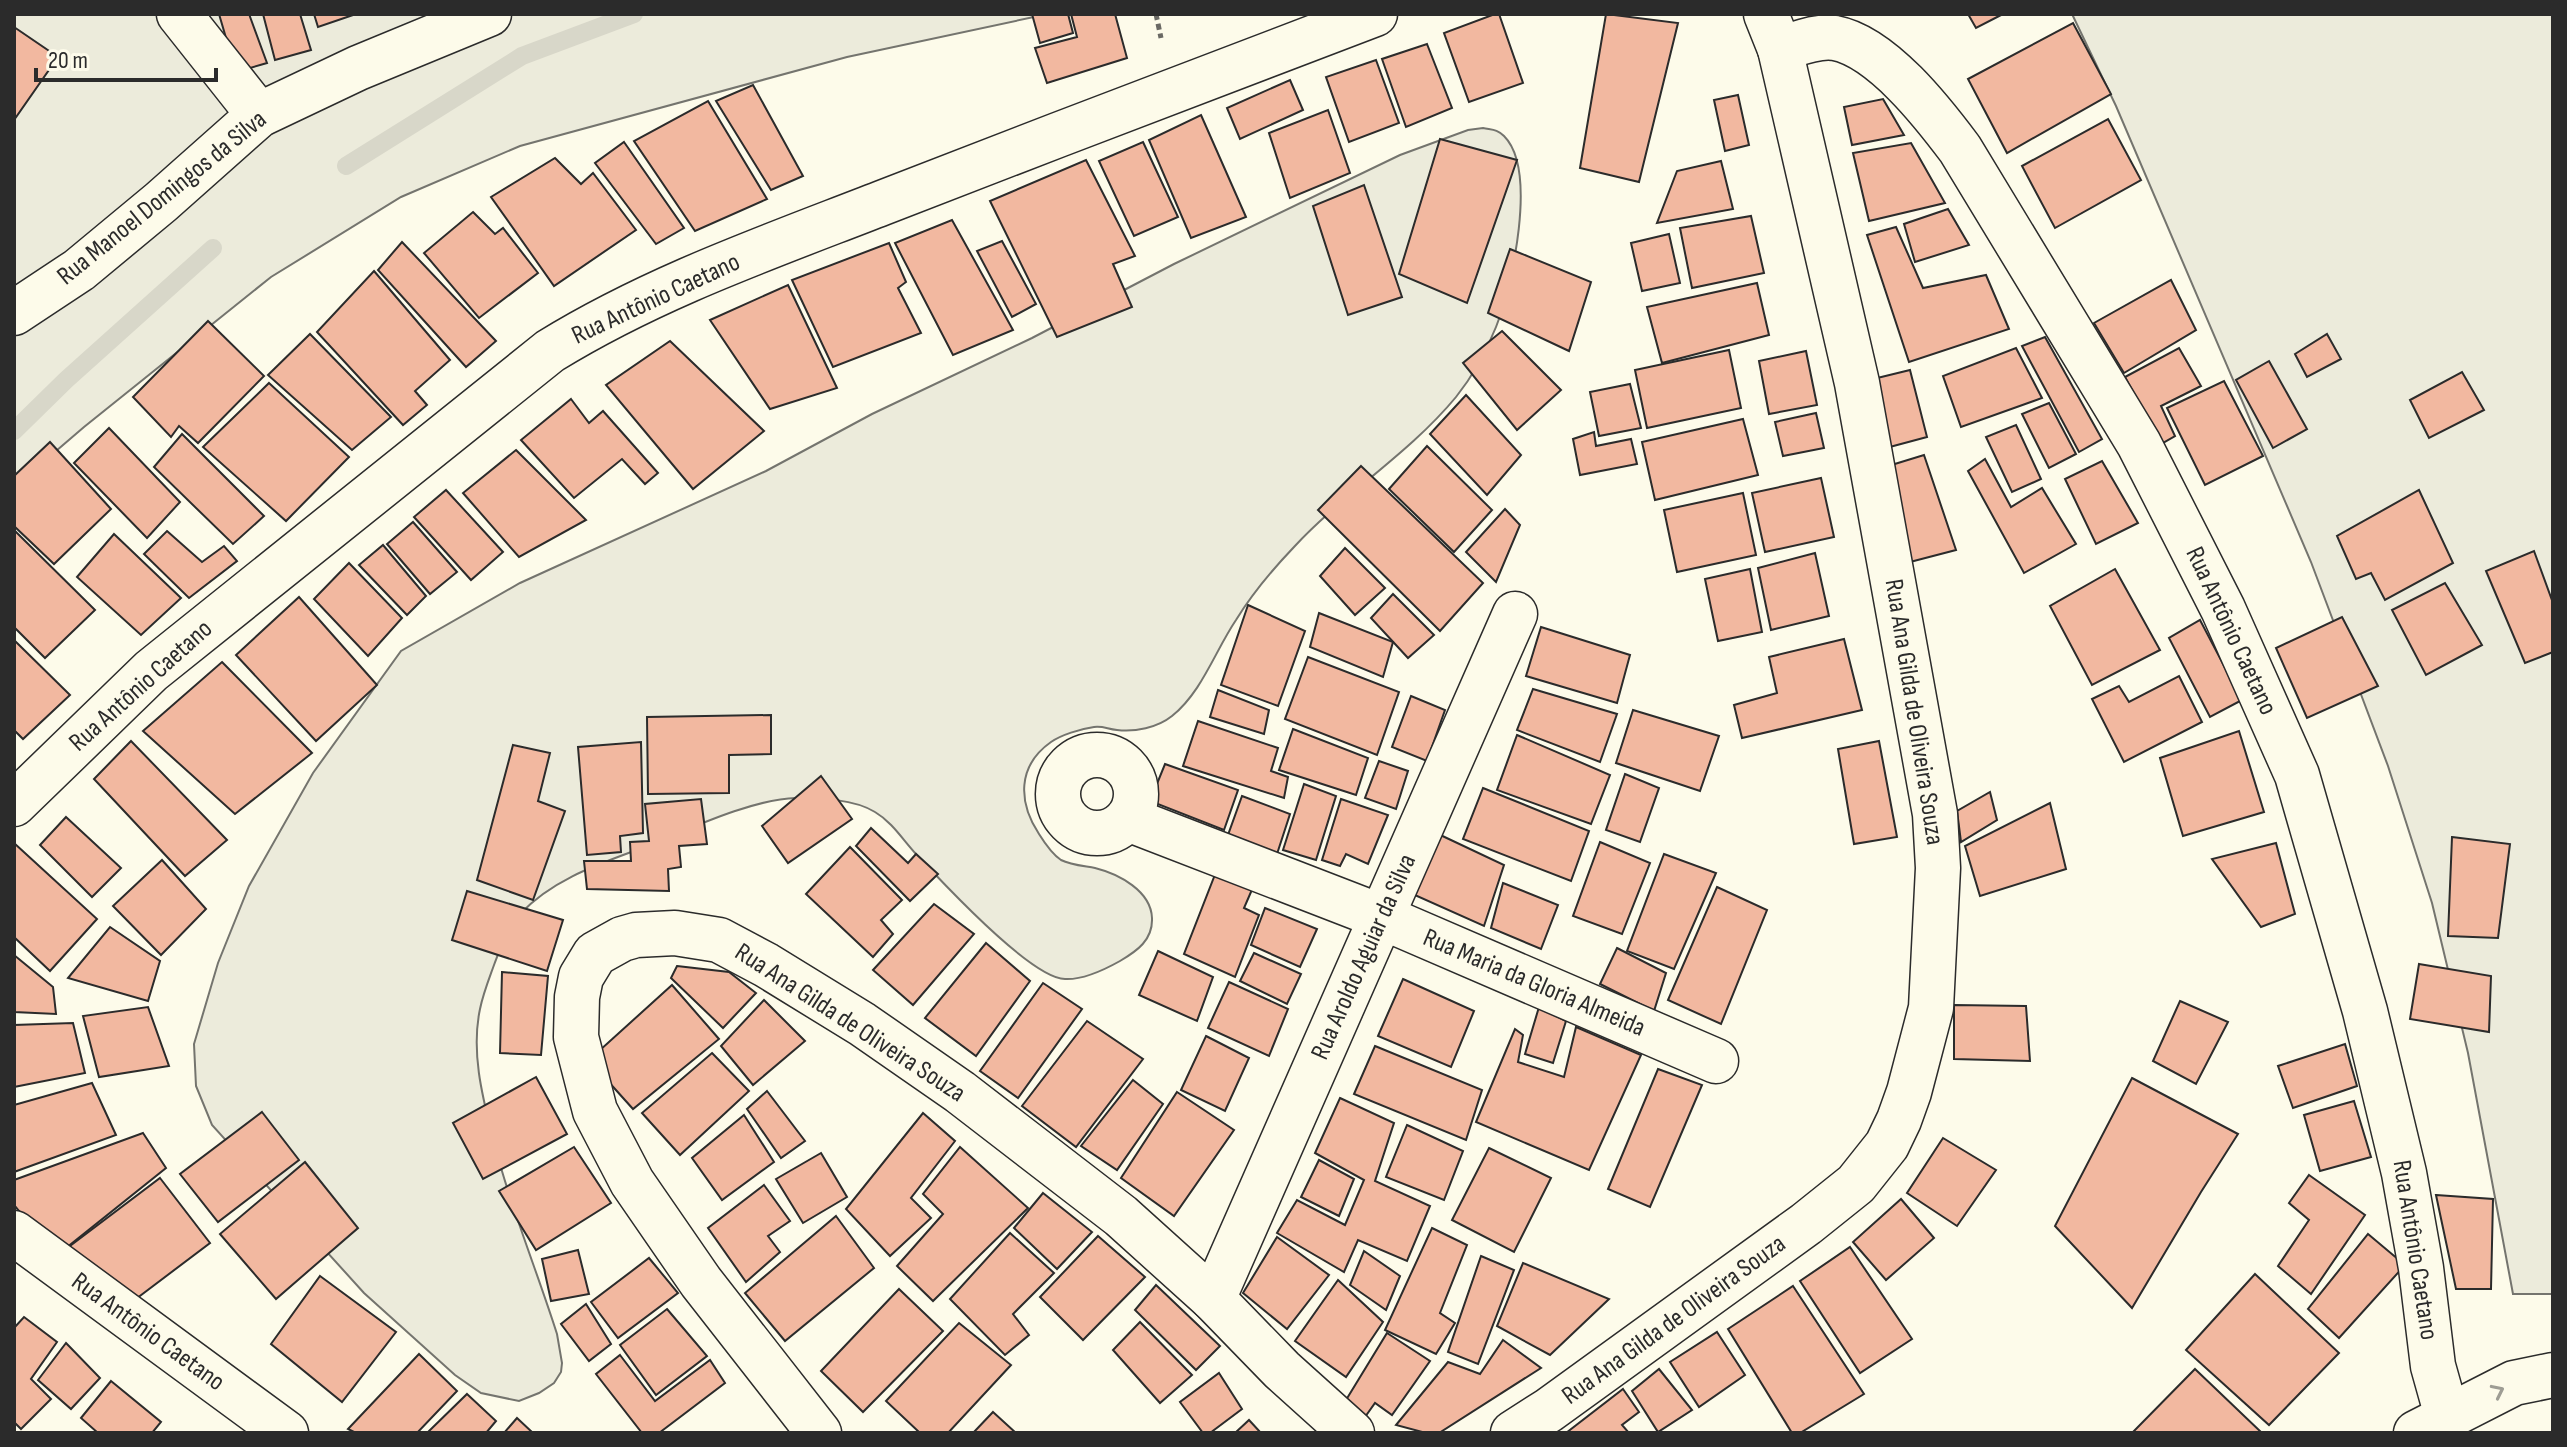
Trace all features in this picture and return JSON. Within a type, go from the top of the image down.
[{"type":"street","points":[[179,14],[259,115]]},
{"type":"street","name":"Rua Manoel Domingos da Silva","points":[[14,313],[79,270],[259,115],[358,68],[489,14]]},
{"type":"street","name":"Rua Antônio Caetano","points":[[14,804],[151,671],[550,351],[599,320],[679,283],[1375,14]]},
{"type":"street","name":"Rua Antônio Caetano","points":[[1773,32],[1816,39],[1834,38],[1849,43],[1898,76],[1939,121],[1960,149],[2139,444],[2223,609],[2297,775],[2365,1011],[2404,1173],[2423,1282],[2433,1366],[2431,1424]]},
{"type":"street","name":"Rua Ana Gilda de Oliveira Souza","points":[[1513,1433],[1806,1224],[1856,1184],[1887,1145],[1899,1120],[1931,1008],[1938,868],[1935,814],[1857,383],[1773,32]]},
{"type":"street","name":"Rua Aroldo Aguiar da Silva","points":[[1213,1299],[1515,614]]},
{"type":"street","name":"Rua Maria da Gloria Almeida","points":[[1128,819],[1382,917],[1716,1061]]},
{"type":"street","name":"Rua Ana Gilda de Oliveira Souza","points":[[819,1433],[701,1282],[632,1182],[595,1111],[576,1037],[577,997],[581,977],[595,954],[622,939],[651,934],[696,935],[719,940],[862,1024],[960,1092],[1121,1216],[1213,1299],[1282,1370],[1352,1433]]},
{"type":"street","name":"Rua Antônio Caetano","points":[[14,1233],[284,1432]]},
{"type":"street","points":[[2431,1424],[2514,1383],[2553,1375]]},
{"type":"shaded area","points":[[14,14],[1048,14],[847,57],[520,146],[401,197],[271,277],[14,487]]},
{"type":"shaded area","points":[[2072,14],[2553,14],[2553,1294],[2513,1294],[2468,1053],[2432,903],[2388,766],[2311,562],[2116,106]]},
{"type":"shaded area","points":[[1483,128],[1504,136],[1514,152],[1521,201],[1519,229],[1509,285],[1496,327],[1462,389],[1437,418],[1313,527],[1278,564],[1242,610],[1192,695],[1172,716],[1160,724],[1138,730],[1094,727],[1065,735],[1040,752],[1027,773],[1024,785],[1027,810],[1054,855],[1065,862],[1114,875],[1132,885],[1146,900],[1152,926],[1143,944],[1120,961],[1086,976],[1065,979],[1050,974],[1031,963],[987,926],[881,816],[857,804],[826,799],[778,800],[739,810],[593,867],[547,891],[520,914],[505,938],[483,998],[477,1057],[481,1089],[499,1160],[557,1334],[561,1372],[554,1383],[519,1401],[481,1393],[455,1375],[364,1293],[212,1125],[196,1086],[194,1044],[218,963],[249,886],[313,773],[401,651],[520,583],[766,471],[872,414],[1032,338],[1174,264],[1400,155],[1468,130]]},
{"type":"building","points":[[219,14],[249,14],[267,63],[236,72]]},
{"type":"building","points":[[263,14],[300,14],[311,50],[275,60]]},
{"type":"building","points":[[314,14],[356,14],[318,27]]},
{"type":"building","points":[[1032,14],[1068,14],[1073,33],[1040,43]]},
{"type":"building","points":[[1071,14],[1115,14],[1127,58],[1047,83],[1035,48],[1077,37]]},
{"type":"building","points":[[1499,14],[1523,83],[1469,102],[1444,33]]},
{"type":"building","points":[[1606,14],[1678,23],[1639,182],[1580,168]]},
{"type":"building","points":[[1968,14],[2003,14],[1976,28]]},
{"type":"building","points":[[2073,23],[2111,94],[2007,153],[1968,79]]},
{"type":"building","points":[[14,27],[58,57],[14,120]]},
{"type":"building","points":[[1427,44],[1452,108],[1406,127],[1382,59]]},
{"type":"building","points":[[1376,60],[1399,123],[1349,142],[1326,77]]},
{"type":"building","points":[[1290,80],[1303,110],[1240,139],[1227,108]]},
{"type":"building","points":[[753,85],[803,176],[771,190],[716,101]]},
{"type":"building","points":[[1738,95],[1749,145],[1725,151],[1714,100]]},
{"type":"building","points":[[1883,99],[1904,135],[1852,145],[1844,107]]},
{"type":"building","points":[[708,101],[767,199],[695,231],[634,141]]},
{"type":"building","points":[[1328,110],[1350,173],[1290,198],[1269,133]]},
{"type":"building","points":[[1201,115],[1246,217],[1191,238],[1149,140]]},
{"type":"building","points":[[2108,119],[2141,180],[2055,228],[2022,166]]},
{"type":"building","points":[[1440,139],[1517,160],[1467,303],[1399,274]]},
{"type":"building","points":[[624,142],[684,228],[656,244],[595,163]]},
{"type":"building","points":[[1143,142],[1178,217],[1134,236],[1099,161]]},
{"type":"building","points":[[1911,143],[1945,203],[1869,221],[1853,153]]},
{"type":"building","points":[[555,158],[581,184],[593,173],[636,230],[554,286],[491,197]]},
{"type":"building","points":[[1086,160],[1135,256],[1113,264],[1132,307],[1057,337],[990,201]]},
{"type":"building","points":[[1721,161],[1733,209],[1657,223],[1677,171]]},
{"type":"building","points":[[1364,185],[1402,297],[1348,315],[1313,206]]},
{"type":"building","points":[[1948,209],[1969,245],[1915,262],[1904,224]]},
{"type":"building","points":[[473,212],[495,234],[503,228],[538,273],[479,318],[424,253]]},
{"type":"building","points":[[1751,216],[1764,273],[1692,288],[1680,228]]},
{"type":"building","points":[[952,220],[1013,330],[953,355],[895,243]]},
{"type":"building","points":[[1896,227],[1923,288],[1986,275],[2009,329],[1909,362],[1867,235]]},
{"type":"building","points":[[1669,234],[1680,283],[1642,291],[1631,243]]},
{"type":"building","points":[[1002,241],[1036,304],[1012,317],[977,251]]},
{"type":"building","points":[[402,242],[496,341],[466,367],[378,270]]},
{"type":"building","points":[[889,243],[906,282],[898,288],[921,333],[833,367],[792,280]]},
{"type":"building","points":[[1510,249],[1591,282],[1569,351],[1488,313]]},
{"type":"building","points":[[374,271],[450,360],[415,391],[427,405],[403,425],[317,332]]},
{"type":"building","points":[[2171,280],[2196,330],[2124,373],[2094,323]]},
{"type":"building","points":[[1757,283],[1769,335],[1662,363],[1647,307]]},
{"type":"building","points":[[788,285],[837,388],[770,409],[710,320]]},
{"type":"building","points":[[208,321],[264,376],[198,443],[179,426],[171,437],[133,397]]},
{"type":"building","points":[[1502,331],[1561,390],[1517,430],[1463,363]]},
{"type":"building","points":[[310,334],[391,417],[352,450],[268,375]]},
{"type":"building","points":[[2327,334],[2341,359],[2307,377],[2295,354]]},
{"type":"building","points":[[2045,337],[2102,439],[2079,452],[2022,346]]},
{"type":"building","points":[[670,341],[764,431],[693,489],[606,385]]},
{"type":"building","points":[[2016,348],[2042,398],[1961,427],[1943,376]]},
{"type":"building","points":[[2179,348],[2201,386],[2161,406],[2175,436],[2161,444],[2125,377]]},
{"type":"building","points":[[1729,350],[1741,408],[1647,428],[1635,370]]},
{"type":"building","points":[[1806,351],[1817,405],[1769,414],[1759,361]]},
{"type":"building","points":[[2269,361],[2307,429],[2273,448],[2236,380]]},
{"type":"building","points":[[1910,370],[1927,437],[1886,448],[1869,380]]},
{"type":"building","points":[[2462,372],[2484,410],[2429,438],[2410,400]]},
{"type":"building","points":[[2224,381],[2263,456],[2205,485],[2167,408]]},
{"type":"building","points":[[269,383],[349,457],[286,521],[203,447]]},
{"type":"building","points":[[1630,384],[1641,428],[1599,436],[1590,392]]},
{"type":"building","points":[[1466,395],[1521,455],[1487,495],[1430,434]]},
{"type":"building","points":[[571,399],[589,423],[603,411],[658,473],[645,484],[622,459],[574,498],[521,440]]},
{"type":"building","points":[[2049,403],[2076,454],[2049,468],[2022,414]]},
{"type":"building","points":[[1816,413],[1824,448],[1783,456],[1775,422]]},
{"type":"building","points":[[1743,419],[1758,475],[1655,500],[1642,442]]},
{"type":"building","points":[[2016,425],[2041,479],[2012,492],[1986,437]]},
{"type":"building","points":[[109,428],[180,502],[147,538],[74,463]]},
{"type":"building","points":[[1594,432],[1596,446],[1631,439],[1637,464],[1580,475],[1573,439]]},
{"type":"building","points":[[182,434],[264,516],[233,544],[154,467]]},
{"type":"building","points":[[50,442],[111,509],[54,564],[14,526],[14,476]]},
{"type":"building","points":[[1427,446],[1492,510],[1454,552],[1389,489]]},
{"type":"building","points":[[516,450],[586,520],[519,557],[463,493]]},
{"type":"building","points":[[1924,455],[1956,550],[1910,562],[1885,467]]},
{"type":"building","points":[[1985,459],[2011,507],[2042,488],[2076,544],[2024,573],[1968,471]]},
{"type":"building","points":[[2102,461],[2138,523],[2096,544],[2065,479]]},
{"type":"building","points":[[1361,466],[1483,583],[1440,631],[1318,510]]},
{"type":"building","points":[[1821,478],[1834,537],[1765,552],[1752,493]]},
{"type":"building","points":[[446,490],[503,552],[471,580],[414,517]]},
{"type":"building","points":[[2419,490],[2453,563],[2385,600],[2371,573],[2356,579],[2337,536]]},
{"type":"building","points":[[1743,493],[1756,555],[1677,572],[1664,510]]},
{"type":"building","points":[[1505,509],[1520,525],[1496,582],[1466,552]]},
{"type":"building","points":[[413,522],[457,572],[430,594],[387,544]]},
{"type":"building","points":[[14,530],[95,610],[45,658],[14,627]]},
{"type":"building","points":[[167,531],[202,562],[224,546],[237,561],[189,598],[144,554]]},
{"type":"building","points":[[114,534],[181,598],[141,635],[77,577]]},
{"type":"building","points":[[383,545],[426,596],[407,615],[359,565]]},
{"type":"building","points":[[1345,548],[1385,588],[1355,615],[1320,576]]},
{"type":"building","points":[[2534,551],[2553,603],[2553,652],[2525,663],[2486,571]]},
{"type":"building","points":[[1815,553],[1829,616],[1771,630],[1758,568]]},
{"type":"building","points":[[349,563],[402,618],[368,656],[314,599]]},
{"type":"building","points":[[1750,569],[1762,632],[1718,641],[1705,579]]},
{"type":"building","points":[[2115,569],[2160,650],[2092,685],[2050,606]]},
{"type":"building","points":[[2445,583],[2482,645],[2426,675],[2392,610]]},
{"type":"building","points":[[1393,594],[1434,635],[1408,658],[1371,618]]},
{"type":"building","points":[[299,597],[377,685],[316,741],[236,655]]},
{"type":"building","points":[[1248,605],[1305,631],[1278,706],[1221,685]]},
{"type":"building","points":[[1319,613],[1393,642],[1383,677],[1310,647]]},
{"type":"building","points":[[2342,617],[2378,686],[2307,718],[2276,648]]},
{"type":"building","points":[[2200,620],[2242,700],[2210,717],[2169,638]]},
{"type":"building","points":[[1541,627],[1630,655],[1617,703],[1526,676]]},
{"type":"building","points":[[1844,639],[1862,710],[1742,738],[1734,705],[1777,693],[1769,657]]},
{"type":"building","points":[[14,640],[70,695],[23,739],[14,730]]},
{"type":"building","points":[[1308,657],[1399,692],[1377,755],[1285,719]]},
{"type":"building","points":[[222,662],[312,753],[235,814],[143,731]]},
{"type":"building","points":[[2179,676],[2202,722],[2124,762],[2092,699],[2119,686],[2129,702]]},
{"type":"building","points":[[1533,689],[1617,714],[1600,762],[1517,730]]},
{"type":"building","points":[[1218,690],[1269,710],[1264,734],[1210,717]]},
{"type":"building","points":[[1411,696],[1445,710],[1427,761],[1392,747]]},
{"type":"building","points":[[1633,710],[1719,736],[1700,791],[1616,763]]},
{"type":"building","points":[[771,715],[771,754],[729,755],[729,793],[648,794],[647,717]]},
{"type":"building","points":[[1198,721],[1278,748],[1271,771],[1288,777],[1284,798],[1183,766]]},
{"type":"building","points":[[1293,729],[1368,758],[1356,795],[1279,770]]},
{"type":"building","points":[[2239,731],[2264,812],[2183,836],[2160,758]]},
{"type":"building","points":[[1517,735],[1610,775],[1591,824],[1497,790]]},
{"type":"building","points":[[131,741],[227,840],[185,876],[94,779]]},
{"type":"building","points":[[1879,741],[1897,837],[1854,844],[1838,749]]},
{"type":"building","points":[[641,742],[643,833],[620,836],[621,852],[587,855],[578,747]]},
{"type":"building","points":[[513,745],[550,753],[538,801],[565,811],[533,900],[477,880]]},
{"type":"building","points":[[1379,761],[1408,771],[1396,809],[1365,798]]},
{"type":"building","points":[[1165,764],[1238,790],[1224,830],[1150,801]]},
{"type":"building","points":[[1625,774],[1659,788],[1640,842],[1606,830]]},
{"type":"building","points":[[821,776],[852,819],[788,863],[762,826]]},
{"type":"building","points":[[1304,784],[1336,796],[1316,860],[1283,850]]},
{"type":"building","points":[[1483,788],[1589,831],[1571,881],[1463,839]]},
{"type":"building","points":[[1990,792],[1997,820],[1961,842],[1957,811]]},
{"type":"building","points":[[1242,796],[1290,814],[1277,854],[1228,835]]},
{"type":"building","points":[[701,799],[707,844],[679,846],[681,867],[668,869],[669,891],[587,889],[584,861],[631,861],[630,842],[649,841],[645,804]]},
{"type":"building","points":[[1341,799],[1388,815],[1368,864],[1346,854],[1340,866],[1322,860]]},
{"type":"building","points":[[2050,803],[2066,869],[1980,896],[1965,846]]},
{"type":"building","points":[[66,817],[121,868],[92,897],[40,845]]},
{"type":"building","points":[[871,828],[908,863],[916,854],[938,874],[910,901],[856,846]]},
{"type":"building","points":[[1434,832],[1504,865],[1484,926],[1408,892]]},
{"type":"building","points":[[2452,837],[2510,844],[2498,938],[2448,936]]},
{"type":"building","points":[[1600,842],[1650,863],[1622,934],[1573,916]]},
{"type":"building","points":[[14,843],[97,919],[50,971],[14,937]]},
{"type":"building","points":[[2276,843],[2295,914],[2261,927],[2212,859]]},
{"type":"building","points":[[850,847],[902,900],[881,920],[893,934],[873,957],[806,894]]},
{"type":"building","points":[[1664,854],[1716,873],[1674,969],[1627,951]]},
{"type":"building","points":[[162,860],[206,909],[161,955],[113,906]]},
{"type":"building","points":[[1216,872],[1254,885],[1244,908],[1259,915],[1235,977],[1184,954]]},
{"type":"building","points":[[1503,883],[1558,905],[1541,949],[1491,928]]},
{"type":"building","points":[[1717,887],[1767,910],[1721,1024],[1668,1000]]},
{"type":"building","points":[[467,891],[563,920],[547,971],[452,940]]},
{"type":"building","points":[[934,904],[974,934],[913,1005],[873,970]]},
{"type":"building","points":[[1265,908],[1317,929],[1300,967],[1251,945]]},
{"type":"building","points":[[110,927],[160,961],[148,1001],[68,978]]},
{"type":"building","points":[[986,943],[1030,981],[976,1056],[925,1018]]},
{"type":"building","points":[[1617,948],[1666,973],[1654,1011],[1600,984]]},
{"type":"building","points":[[1158,951],[1213,977],[1197,1021],[1139,995]]},
{"type":"building","points":[[1254,953],[1301,974],[1287,1004],[1240,981]]},
{"type":"building","points":[[14,955],[53,987],[56,1014],[14,1012]]},
{"type":"building","points":[[2419,964],[2491,976],[2489,1032],[2410,1019]]},
{"type":"building","points":[[677,966],[729,972],[756,993],[723,1028],[671,978]]},
{"type":"building","points":[[502,972],[548,976],[541,1055],[500,1053]]},
{"type":"building","points":[[1403,979],[1474,1011],[1451,1067],[1378,1036]]},
{"type":"building","points":[[1229,982],[1288,1009],[1269,1056],[1208,1028]]},
{"type":"building","points":[[1043,983],[1082,1009],[1018,1098],[980,1071]]},
{"type":"building","points":[[672,985],[719,1039],[633,1109],[589,1060]]},
{"type":"building","points":[[764,1000],[805,1041],[753,1085],[721,1046]]},
{"type":"building","points":[[2180,1001],[2228,1022],[2196,1084],[2153,1061]]},
{"type":"building","points":[[1954,1005],[2026,1006],[2030,1061],[1954,1059]]},
{"type":"building","points":[[148,1007],[169,1066],[99,1077],[83,1016]]},
{"type":"building","points":[[1539,1007],[1566,1021],[1553,1063],[1525,1054]]},
{"type":"building","points":[[1087,1021],[1143,1059],[1076,1147],[1022,1106]]},
{"type":"building","points":[[73,1023],[85,1073],[14,1087],[14,1025]]},
{"type":"building","points":[[1576,1027],[1641,1055],[1589,1170],[1476,1122],[1515,1029],[1523,1035],[1518,1062],[1564,1077]]},
{"type":"building","points":[[1206,1036],[1249,1058],[1225,1111],[1181,1090]]},
{"type":"building","points":[[2345,1044],[2357,1086],[2293,1108],[2278,1066]]},
{"type":"building","points":[[1375,1046],[1482,1090],[1466,1140],[1354,1094]]},
{"type":"building","points":[[712,1053],[749,1091],[680,1155],[642,1113]]},
{"type":"building","points":[[1658,1069],[1702,1085],[1650,1207],[1608,1189]]},
{"type":"building","points":[[536,1077],[567,1134],[483,1179],[453,1123]]},
{"type":"building","points":[[2132,1078],[2238,1134],[2132,1308],[2055,1226]]},
{"type":"building","points":[[1133,1080],[1163,1104],[1117,1170],[1081,1146]]},
{"type":"building","points":[[92,1083],[116,1135],[14,1172],[14,1105]]},
{"type":"building","points":[[767,1091],[805,1141],[781,1158],[747,1109]]},
{"type":"building","points":[[1177,1092],[1234,1130],[1174,1216],[1121,1178]]},
{"type":"building","points":[[1340,1098],[1394,1123],[1375,1181],[1430,1206],[1407,1261],[1358,1240],[1344,1272],[1277,1233],[1297,1200],[1345,1225],[1364,1180],[1315,1153]]},
{"type":"building","points":[[2354,1101],[2371,1157],[2320,1171],[2304,1115]]},
{"type":"building","points":[[262,1112],[299,1160],[218,1222],[180,1174]]},
{"type":"building","points":[[923,1113],[955,1141],[911,1198],[931,1218],[890,1256],[846,1209]]},
{"type":"building","points":[[744,1115],[774,1162],[722,1200],[692,1158]]},
{"type":"building","points":[[1407,1125],[1463,1151],[1444,1200],[1386,1177]]},
{"type":"building","points":[[143,1133],[166,1168],[56,1256],[14,1205],[14,1180]]},
{"type":"building","points":[[1943,1138],[1996,1170],[1957,1226],[1907,1193]]},
{"type":"building","points":[[574,1147],[611,1203],[536,1250],[499,1191]]},
{"type":"building","points":[[960,1147],[1028,1208],[933,1301],[897,1266],[943,1214],[923,1194]]},
{"type":"building","points":[[1489,1148],[1551,1178],[1514,1252],[1452,1220]]},
{"type":"building","points":[[821,1153],[847,1197],[803,1223],[776,1179]]},
{"type":"building","points":[[1319,1160],[1354,1179],[1339,1216],[1301,1197]]},
{"type":"building","points":[[305,1162],[358,1228],[276,1299],[220,1234]]},
{"type":"building","points":[[2309,1175],[2365,1215],[2311,1294],[2278,1266],[2309,1220],[2289,1203]]},
{"type":"building","points":[[160,1178],[210,1243],[124,1308],[62,1252]]},
{"type":"building","points":[[764,1185],[790,1221],[768,1236],[780,1252],[746,1282],[708,1228]]},
{"type":"building","points":[[1043,1193],[1092,1232],[1057,1269],[1014,1228]]},
{"type":"building","points":[[2436,1195],[2493,1199],[2491,1289],[2456,1289]]},
{"type":"building","points":[[1901,1199],[1934,1238],[1886,1280],[1853,1242]]},
{"type":"building","points":[[836,1216],[874,1268],[785,1341],[745,1293]]},
{"type":"building","points":[[1432,1228],[1467,1245],[1440,1313],[1455,1323],[1436,1354],[1385,1330]]},
{"type":"building","points":[[1010,1233],[1054,1273],[1013,1314],[1029,1335],[1005,1355],[950,1299]]},
{"type":"building","points":[[2368,1234],[2405,1265],[2339,1338],[2308,1309]]},
{"type":"building","points":[[1098,1236],[1145,1277],[1083,1340],[1040,1297]]},
{"type":"building","points":[[1277,1237],[1329,1275],[1287,1329],[1243,1293]]},
{"type":"building","points":[[1850,1247],[1912,1339],[1860,1373],[1800,1281]]},
{"type":"building","points":[[578,1250],[589,1294],[551,1301],[542,1259]]},
{"type":"building","points":[[1364,1251],[1400,1276],[1386,1310],[1350,1285]]},
{"type":"building","points":[[1481,1256],[1514,1270],[1478,1364],[1448,1352]]},
{"type":"building","points":[[649,1258],[678,1293],[618,1338],[591,1302]]},
{"type":"building","points":[[1523,1263],[1609,1299],[1550,1355],[1497,1326]]},
{"type":"building","points":[[2255,1274],[2339,1353],[2269,1425],[2186,1350]]},
{"type":"building","points":[[320,1276],[396,1332],[342,1402],[271,1344]]},
{"type":"building","points":[[1338,1280],[1383,1322],[1346,1377],[1295,1341]]},
{"type":"building","points":[[1156,1285],[1220,1346],[1196,1370],[1135,1310]]},
{"type":"building","points":[[1793,1286],[1864,1394],[1800,1433],[1792,1433],[1728,1329]]},
{"type":"building","points":[[899,1289],[943,1331],[863,1412],[821,1371]]},
{"type":"building","points":[[586,1304],[611,1344],[589,1361],[561,1324]]},
{"type":"building","points":[[667,1309],[707,1356],[656,1395],[620,1345]]},
{"type":"building","points":[[24,1317],[57,1342],[31,1379],[51,1399],[21,1429],[14,1422],[14,1328]]},
{"type":"building","points":[[1140,1322],[1192,1375],[1160,1403],[1113,1350]]},
{"type":"building","points":[[959,1323],[1011,1365],[948,1433],[920,1433],[886,1401]]},
{"type":"building","points":[[1717,1332],[1745,1375],[1699,1407],[1670,1362]]},
{"type":"building","points":[[1387,1333],[1430,1361],[1392,1415],[1375,1403],[1365,1417],[1346,1400]]},
{"type":"building","points":[[1503,1340],[1541,1368],[1439,1433],[1396,1425],[1448,1362],[1480,1374]]},
{"type":"building","points":[[66,1343],[100,1378],[71,1409],[38,1380]]},
{"type":"building","points":[[419,1354],[457,1391],[417,1433],[356,1433],[348,1429]]},
{"type":"building","points":[[620,1355],[655,1401],[710,1360],[725,1383],[659,1433],[642,1433],[596,1374]]},
{"type":"building","points":[[1659,1369],[1692,1410],[1658,1432],[1632,1391]]},
{"type":"building","points":[[2195,1369],[2262,1433],[2132,1433]]},
{"type":"building","points":[[1219,1373],[1242,1409],[1210,1433],[1203,1433],[1180,1402]]},
{"type":"building","points":[[111,1381],[161,1422],[152,1433],[98,1433],[81,1418]]},
{"type":"building","points":[[1623,1389],[1639,1412],[1622,1425],[1629,1433],[1566,1433]]},
{"type":"building","points":[[467,1394],[496,1421],[486,1433],[427,1433]]},
{"type":"building","points":[[993,1412],[1016,1433],[973,1433]]},
{"type":"building","points":[[517,1418],[533,1433],[504,1433]]},
{"type":"building","points":[[1249,1420],[1261,1433],[1235,1433]]},
{"type":"waterway","points":[[346,166],[522,56],[634,14]]},
{"type":"waterway","points":[[14,431],[213,248]]}]
